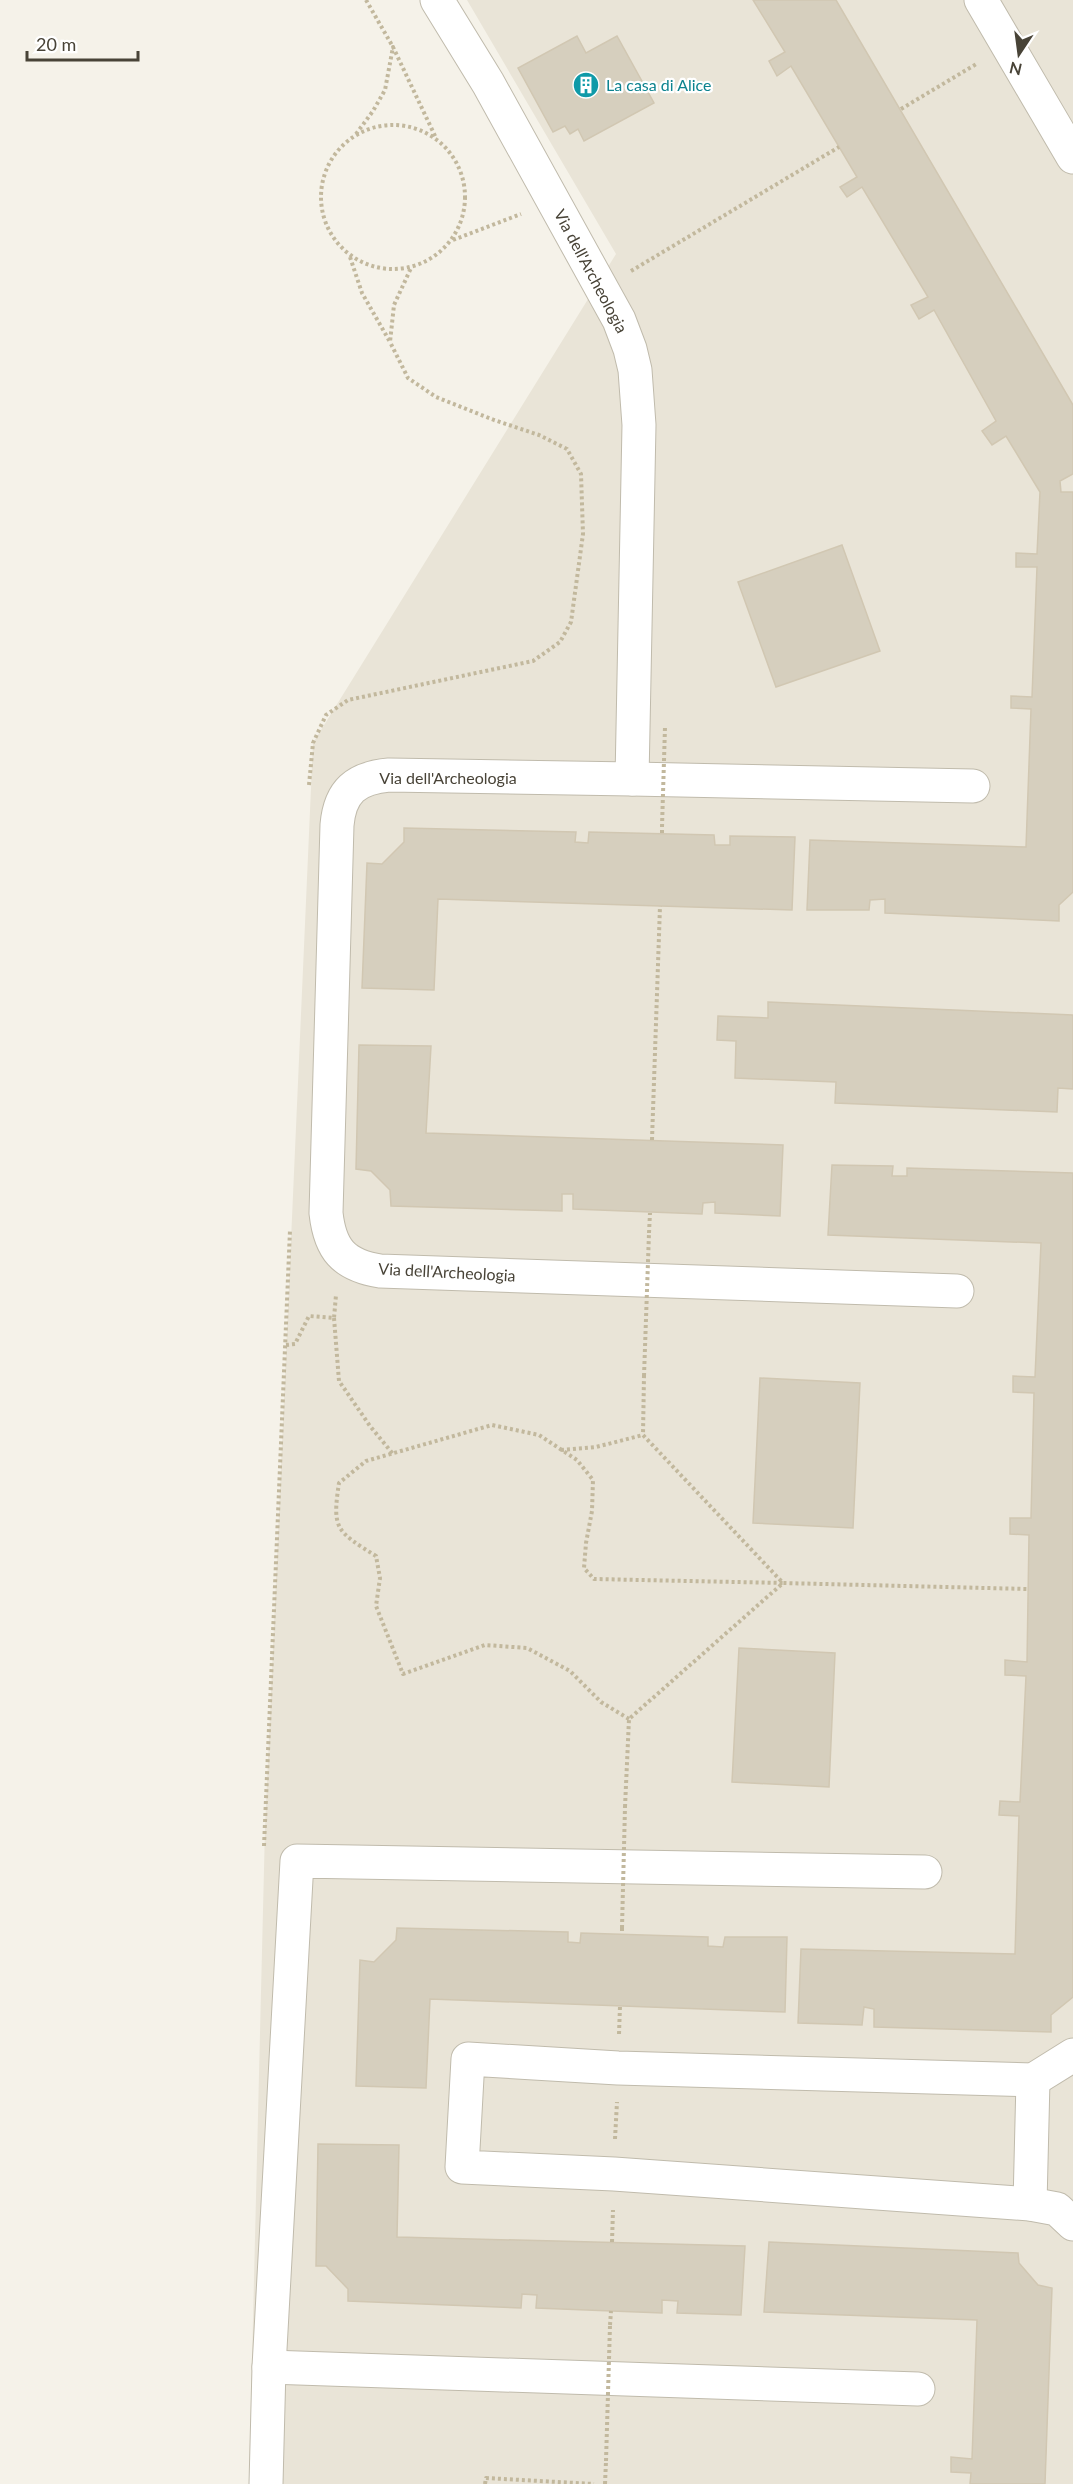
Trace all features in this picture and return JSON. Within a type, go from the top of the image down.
[{"type":"street","name":"Via dell'Archeologia","points":[[437,0],[488,83],[602,288],[630,350],[638,402],[632,779],[389,775],[364,780],[350,789],[343,799],[337,825],[326,1213],[329,1236],[341,1255],[361,1266],[380,1270],[957,1291]]},
{"type":"street","points":[[981,0],[1073,157]]},
{"type":"street","points":[[632,779],[973,786]]},
{"type":"street","points":[[266,2484],[269,2367],[297,1861],[925,1872]]},
{"type":"street","points":[[1073,2055],[1033,2080],[618,2068],[468,2059],[462,2167],[614,2175],[1030,2204],[1057,2209],[1073,2224]]},
{"type":"street","points":[[1030,2204],[1033,2080]]},
{"type":"street","points":[[269,2367],[918,2390]]},
{"type":"path","points":[[366,0],[393,47],[436,139]]},
{"type":"path","points":[[901,109],[1008,46]]},
{"type":"path","points":[[356,134],[375,126],[397,124],[418,129],[436,139],[453,155],[463,176],[467,198],[463,220],[452,240],[434,258],[411,268],[390,270],[369,266],[350,256],[333,239],[323,218],[320,194],[325,170],[337,150],[356,134],[385,90],[393,47]]},
{"type":"path","points":[[602,288],[839,147]]},
{"type":"path","points":[[452,240],[554,202]]},
{"type":"path","points":[[309,788],[313,743],[326,715],[348,700],[533,661],[560,642],[570,622],[583,534],[581,474],[567,449],[538,435],[436,397],[408,378],[362,293],[350,256]]},
{"type":"path","points":[[390,342],[394,305],[411,268]]},
{"type":"path","points":[[662,833],[665,727]]},
{"type":"path","points":[[652,1140],[660,906]]},
{"type":"path","points":[[650,1213],[642,1435],[783,1583]]},
{"type":"path","points":[[264,1851],[291,1227]]},
{"type":"path","points":[[341,1255],[334,1318],[339,1381],[370,1426],[393,1454]]},
{"type":"path","points":[[285,1345],[295,1344],[309,1316],[334,1318]]},
{"type":"path","points":[[629,1719],[601,1702],[570,1671],[527,1648],[485,1645],[403,1674],[376,1606],[380,1578],[376,1556],[357,1544],[339,1528],[334,1514],[339,1483],[366,1461],[492,1425],[539,1435],[576,1460],[593,1480],[592,1511],[585,1543],[584,1568],[594,1579],[1027,1589]]},
{"type":"path","points":[[561,1450],[596,1447],[642,1435]]},
{"type":"path","points":[[622,1934],[629,1719],[783,1583]]},
{"type":"path","points":[[612,2242],[620,2006]]},
{"type":"path","points":[[605,2484],[611,2311]]},
{"type":"path","points":[[485,2484],[486,2478],[594,2484]]},
{"type":"shaded area","points":[[467,0],[1073,0],[1073,2484],[249,2484],[265,1828],[313,743],[616,254]]},
{"type":"building","points":[[753,0],[836,0],[1073,405],[1073,474],[1060,481],[1061,492],[1073,492],[1073,892],[1059,905],[1059,921],[885,913],[885,899],[870,900],[869,910],[807,910],[810,840],[1026,847],[1031,709],[1011,708],[1011,696],[1032,697],[1037,567],[1016,567],[1016,553],[1037,554],[1040,492],[1006,436],[992,445],[982,431],[996,421],[934,310],[919,319],[911,305],[928,297],[862,187],[847,197],[840,187],[857,177],[791,66],[777,76],[769,61],[785,52]]},
{"type":"building","name":"La casa di Alice","points":[[577,36],[586,53],[617,36],[654,103],[584,141],[578,129],[570,134],[565,126],[553,132],[518,68]]},
{"type":"building","points":[[842,545],[880,651],[776,687],[738,582]]},
{"type":"building","points":[[404,828],[576,832],[575,842],[588,843],[589,832],[714,835],[715,845],[730,845],[730,836],[795,837],[792,910],[438,899],[434,990],[362,988],[367,863],[382,864],[404,842]]},
{"type":"building","points":[[768,1002],[1073,1015],[1073,1089],[1058,1088],[1057,1112],[835,1103],[836,1082],[735,1078],[736,1041],[717,1040],[718,1016],[768,1018]]},
{"type":"building","points":[[359,1045],[431,1046],[426,1133],[783,1145],[780,1216],[715,1213],[715,1202],[703,1203],[702,1214],[573,1209],[573,1194],[562,1194],[562,1211],[391,1206],[390,1190],[371,1171],[356,1169]]},
{"type":"building","points":[[832,1165],[893,1166],[892,1176],[907,1176],[907,1168],[1073,1173],[1073,1997],[1051,2015],[1051,2032],[874,2027],[874,2009],[864,2007],[862,2025],[798,2023],[801,1949],[1015,1954],[1019,1816],[999,1815],[1000,1801],[1020,1802],[1026,1676],[1005,1675],[1005,1660],[1027,1662],[1029,1535],[1010,1534],[1010,1518],[1031,1518],[1034,1393],[1013,1392],[1013,1376],[1035,1377],[1041,1243],[828,1235]]},
{"type":"building","points":[[760,1378],[860,1383],[853,1528],[753,1523]]},
{"type":"building","points":[[739,1648],[835,1653],[829,1787],[732,1782]]},
{"type":"building","points":[[397,1928],[568,1932],[568,1942],[580,1943],[581,1933],[708,1937],[708,1946],[723,1947],[725,1937],[787,1937],[785,2012],[430,1999],[426,2088],[356,2086],[360,1960],[374,1962],[396,1940]]},
{"type":"building","points":[[318,2144],[399,2145],[397,2237],[745,2246],[741,2315],[677,2313],[678,2301],[662,2300],[662,2313],[536,2308],[537,2295],[522,2294],[521,2308],[348,2301],[348,2289],[326,2266],[316,2266]]},
{"type":"building","points":[[769,2242],[1018,2253],[1019,2263],[1038,2285],[1052,2288],[1045,2484],[970,2484],[971,2473],[951,2472],[951,2457],[972,2459],[977,2320],[764,2312]]},
{"type":"place","name":"La casa di Alice","points":[[586,85]]}]
